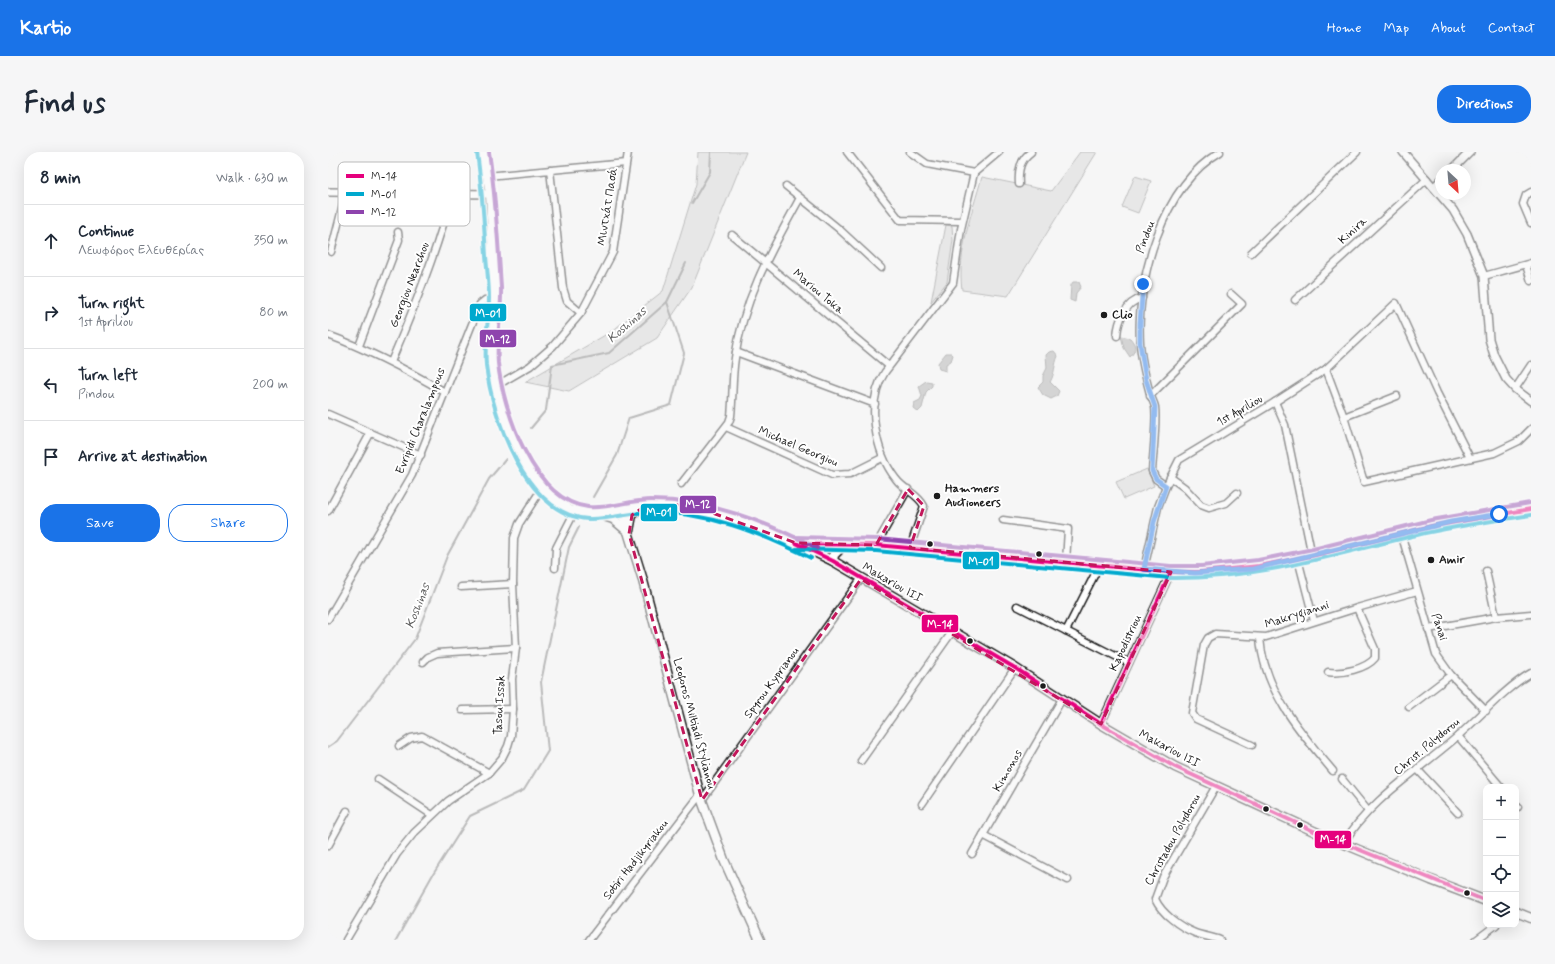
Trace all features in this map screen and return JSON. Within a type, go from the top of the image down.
[{"type":"main road","name":"Makariou III","points":[[483,152],[490,194],[495,298],[492,362],[496,386],[508,425],[530,471],[542,488],[557,502],[575,511],[595,513],[645,506],[679,505],[708,511],[796,543],[833,561],[860,579],[1015,668],[1101,724],[1175,767],[1344,844],[1483,900]]},
{"type":"main road","points":[[629,534],[632,515],[645,506]]},
{"type":"main road","name":"Leoforos Miltiadi Stylianou","points":[[621,509],[648,598],[701,798],[724,860],[760,940]]},
{"type":"main road","points":[[796,543],[876,545],[1195,573],[1240,570],[1298,559],[1451,522],[1531,509]]},
{"type":"main road","points":[[595,513],[619,523],[629,534]]},
{"type":"main road","points":[[833,561],[834,555],[845,544]]},
{"type":"main road","points":[[1519,913],[1531,918]]},
{"type":"street","name":"Μιντχάτ Πασά","points":[[496,386],[530,366],[553,346],[581,313],[613,252],[628,152]]},
{"type":"street","points":[[847,152],[900,220],[962,221]]},
{"type":"street","points":[[910,152],[927,164],[974,173]]},
{"type":"street","points":[[910,548],[924,506],[920,499],[897,481],[882,458],[877,442],[875,404],[878,382],[953,283],[962,221],[974,173],[999,152]]},
{"type":"street","points":[[1019,184],[1019,175],[1024,158],[1031,152]]},
{"type":"street","name":"Pindou","points":[[1166,486],[1156,479],[1152,471],[1155,407],[1150,396],[1140,343],[1142,298],[1148,264],[1154,245],[1172,204],[1202,166],[1220,152]]},
{"type":"street","points":[[1251,253],[1357,152]]},
{"type":"street","points":[[1403,152],[1434,187],[1463,226],[1484,276],[1490,339],[1494,355],[1502,373],[1515,389],[1531,401]]},
{"type":"street","points":[[1458,164],[1470,152]]},
{"type":"street","points":[[487,176],[626,162]]},
{"type":"street","points":[[550,170],[563,288],[567,301],[581,313]]},
{"type":"street","name":"Kinira","points":[[1295,300],[1427,179]]},
{"type":"street","points":[[786,186],[839,229],[881,268]]},
{"type":"street","points":[[328,192],[338,193]]},
{"type":"street","points":[[1531,192],[1526,195],[1523,204],[1531,223]]},
{"type":"street","points":[[470,193],[490,194]]},
{"type":"street","points":[[681,484],[726,427],[731,416],[736,352],[756,283],[764,262],[800,198]]},
{"type":"street","points":[[331,252],[338,224]]},
{"type":"street","name":"Georgiou Nearchou","points":[[392,362],[415,305],[443,226]]},
{"type":"street","points":[[359,346],[399,240],[398,232]]},
{"type":"street","name":"Mariou Toka","points":[[732,235],[889,366]]},
{"type":"street","points":[[1484,276],[1529,264],[1531,281]]},
{"type":"street","points":[[1150,396],[1242,304],[1231,294]]},
{"type":"street","name":"Evripidi Charalampous","points":[[328,619],[412,475],[480,304],[485,300],[495,298]]},
{"type":"street","points":[[1117,336],[1119,325],[1125,312],[1135,300],[1142,298]]},
{"type":"street","name":"1st Apriliou","points":[[1144,569],[1154,522],[1166,486],[1176,464],[1184,456],[1275,402],[1326,369],[1396,303],[1437,393],[1470,458]]},
{"type":"street","points":[[328,335],[359,346],[392,362],[445,392]]},
{"type":"street","points":[[736,352],[875,404]]},
{"type":"street","points":[[1515,389],[1531,365]]},
{"type":"street","points":[[1326,369],[1344,417],[1364,482],[1470,458],[1511,446],[1525,436],[1531,428]]},
{"type":"street","points":[[1344,417],[1397,396]]},
{"type":"street","points":[[1275,402],[1285,424],[1312,556]]},
{"type":"street","points":[[328,414],[370,434],[421,455]]},
{"type":"street","name":"Michael Georgiou","points":[[726,427],[832,475],[850,474],[882,458]]},
{"type":"street","points":[[328,511],[370,434]]},
{"type":"street","points":[[1170,477],[1185,488],[1199,504],[1209,508],[1226,503],[1237,493]]},
{"type":"street","name":"Tasou Issak","points":[[346,940],[397,854],[414,833],[432,815],[489,773],[502,758],[508,746],[511,736],[513,709],[512,679],[516,648],[513,584],[516,530],[542,488]]},
{"type":"street","points":[[876,545],[908,489]]},
{"type":"street","points":[[555,568],[556,548],[575,511]]},
{"type":"street","points":[[1003,520],[1068,529],[1066,562]]},
{"type":"street","name":"Panai","points":[[1401,533],[1436,654],[1451,675],[1486,711]]},
{"type":"street","points":[[1298,559],[1314,621]]},
{"type":"street","points":[[1066,631],[1100,564]]},
{"type":"street","points":[[1486,571],[1496,617]]},
{"type":"street","name":"Kapodistriou","points":[[1101,724],[1171,572]]},
{"type":"street","name":"Spyrou Kyprianou","points":[[701,798],[860,579]]},
{"type":"street","points":[[461,587],[513,584]]},
{"type":"street","name":"Makrygianni","points":[[1252,745],[1196,719],[1192,709],[1204,645],[1208,638],[1215,634],[1260,638],[1417,591]]},
{"type":"street","points":[[1017,606],[1129,663]]},
{"type":"street","points":[[1328,672],[1335,673],[1350,670],[1368,663],[1375,658],[1375,649],[1357,608]]},
{"type":"street","points":[[1428,629],[1496,617],[1531,614]]},
{"type":"street","points":[[861,761],[952,632]]},
{"type":"street","points":[[1260,638],[1261,650],[1269,675],[1287,713],[1333,771]]},
{"type":"street","points":[[423,662],[428,657],[437,653],[516,648]]},
{"type":"street","points":[[922,804],[1015,668]]},
{"type":"street","name":"Christ. Polydorou","points":[[1344,844],[1354,827],[1368,811],[1458,736],[1518,682],[1531,673]]},
{"type":"street","points":[[1409,708],[1451,675]]},
{"type":"street","name":"Kimonos","points":[[972,854],[1062,699]]},
{"type":"street","points":[[462,710],[513,709]]},
{"type":"street","points":[[400,746],[412,738],[422,736],[489,773]]},
{"type":"street","points":[[1458,736],[1498,784]]},
{"type":"street","points":[[1418,770],[1458,813]]},
{"type":"street","points":[[378,779],[432,815]]},
{"type":"street","points":[[1342,779],[1368,811]]},
{"type":"street","name":"Christadou Polydorou","points":[[1216,786],[1163,877],[1155,899],[1162,912],[1186,928],[1195,933],[1220,940]]},
{"type":"street","name":"Sotiri Hadjikyriakou","points":[[589,940],[701,798]]},
{"type":"street","points":[[328,846],[347,811]]},
{"type":"street","points":[[983,835],[1068,880]]},
{"type":"street","points":[[1476,940],[1492,928]]},
{"type":"highlighted area","points":[[908,489],[924,506],[910,548],[1171,572],[1101,724],[861,579],[702,800],[629,534],[632,515],[645,506],[679,505],[707,511],[796,543],[876,545]]},
{"type":"shaded area","points":[[698,152],[746,152],[692,287],[657,338],[569,391],[525,382],[612,331],[663,291],[696,184]]},
{"type":"shaded area","points":[[1080,152],[1097,152],[1008,296],[962,290],[961,276],[963,247],[982,177],[1051,191]]},
{"type":"shaded area","points":[[1135,176],[1151,181],[1138,213],[1122,207]]},
{"type":"shaded area","points":[[946,225],[952,226],[953,240],[947,282],[931,302]]},
{"type":"shaded area","points":[[1073,282],[1079,282],[1081,287],[1076,293],[1075,302],[1070,300],[1071,285]]},
{"type":"shaded area","points":[[1121,336],[1130,338],[1134,343],[1135,350],[1130,357],[1124,348]]},
{"type":"shaded area","points":[[1054,351],[1058,356],[1050,382],[1059,391],[1057,396],[1051,399],[1043,395],[1038,387],[1043,382],[1043,376],[1047,368],[1046,355],[1049,352]]},
{"type":"shaded area","points":[[946,353],[951,353],[953,355],[951,361],[946,364],[946,371],[939,369],[938,363]]},
{"type":"shaded area","points":[[926,381],[932,382],[932,386],[926,392],[922,408],[918,412],[913,408],[914,403],[920,400],[922,396],[919,386]]},
{"type":"shaded area","points":[[1147,469],[1154,486],[1124,499],[1116,482]]},
{"type":"waterway","name":"Koshinas","points":[[692,203],[710,172],[711,152]]},
{"type":"waterway","name":"Koshinas","points":[[531,428],[546,410],[552,365],[609,353],[667,302],[686,263]]},
{"type":"waterway","points":[[593,497],[617,455],[629,418],[671,405],[684,353],[667,302]]},
{"type":"waterway","name":"Koshinas","points":[[328,747],[337,741],[415,639],[447,556],[489,479],[506,459]]},
{"type":"waterway","points":[[396,940],[432,876],[470,816],[524,790],[548,751],[541,682],[569,547],[579,527]]},
{"type":"transit line","name":"M-12","points":[[489,152],[495,203],[501,287],[498,363],[501,382],[514,428],[537,471],[552,489],[569,501],[588,507],[604,507],[643,500],[673,501],[695,504],[716,508],[757,521],[817,548]]},
{"type":"transit line","name":"M-01","points":[[477,153],[483,204],[489,293],[486,365],[496,410],[505,436],[516,460],[530,482],[547,501],[566,513],[588,519],[649,512],[692,515],[733,525],[753,532],[811,558]]},
{"type":"transit line","name":"M-12","points":[[796,537],[877,539],[1171,566],[1201,566],[1258,560],[1313,549],[1431,520],[1530,503]]},
{"type":"transit line","name":"M-14","points":[[804,544],[876,545],[1171,572],[1201,572],[1259,566],[1315,555],[1432,526],[1531,509]]},
{"type":"transit line","name":"M-01","points":[[796,549],[876,551],[1170,578],[1203,577],[1235,575],[1265,570],[1325,558],[1431,532],[1531,515]]},
{"type":"transit line","name":"M-14","points":[[796,543],[833,561],[1015,668],[1101,724],[1175,767],[1318,833],[1483,900]]},
{"type":"transit line","name":"M-14","points":[[1101,724],[1171,572]]},
{"type":"place","name":"Clio","points":[[1104,315]]},
{"type":"place","name":"Hammers Auctioneers","points":[[937,496]]},
{"type":"place","name":"Amir","points":[[1431,560]]},
{"type":"route","points":[[1143,284],[1140,343],[1146,380],[1150,396],[1155,407],[1152,471],[1158,482],[1166,486],[1154,522],[1144,569],[1195,573],[1253,569],[1271,566],[1401,533],[1451,522],[1499,514]]}]
